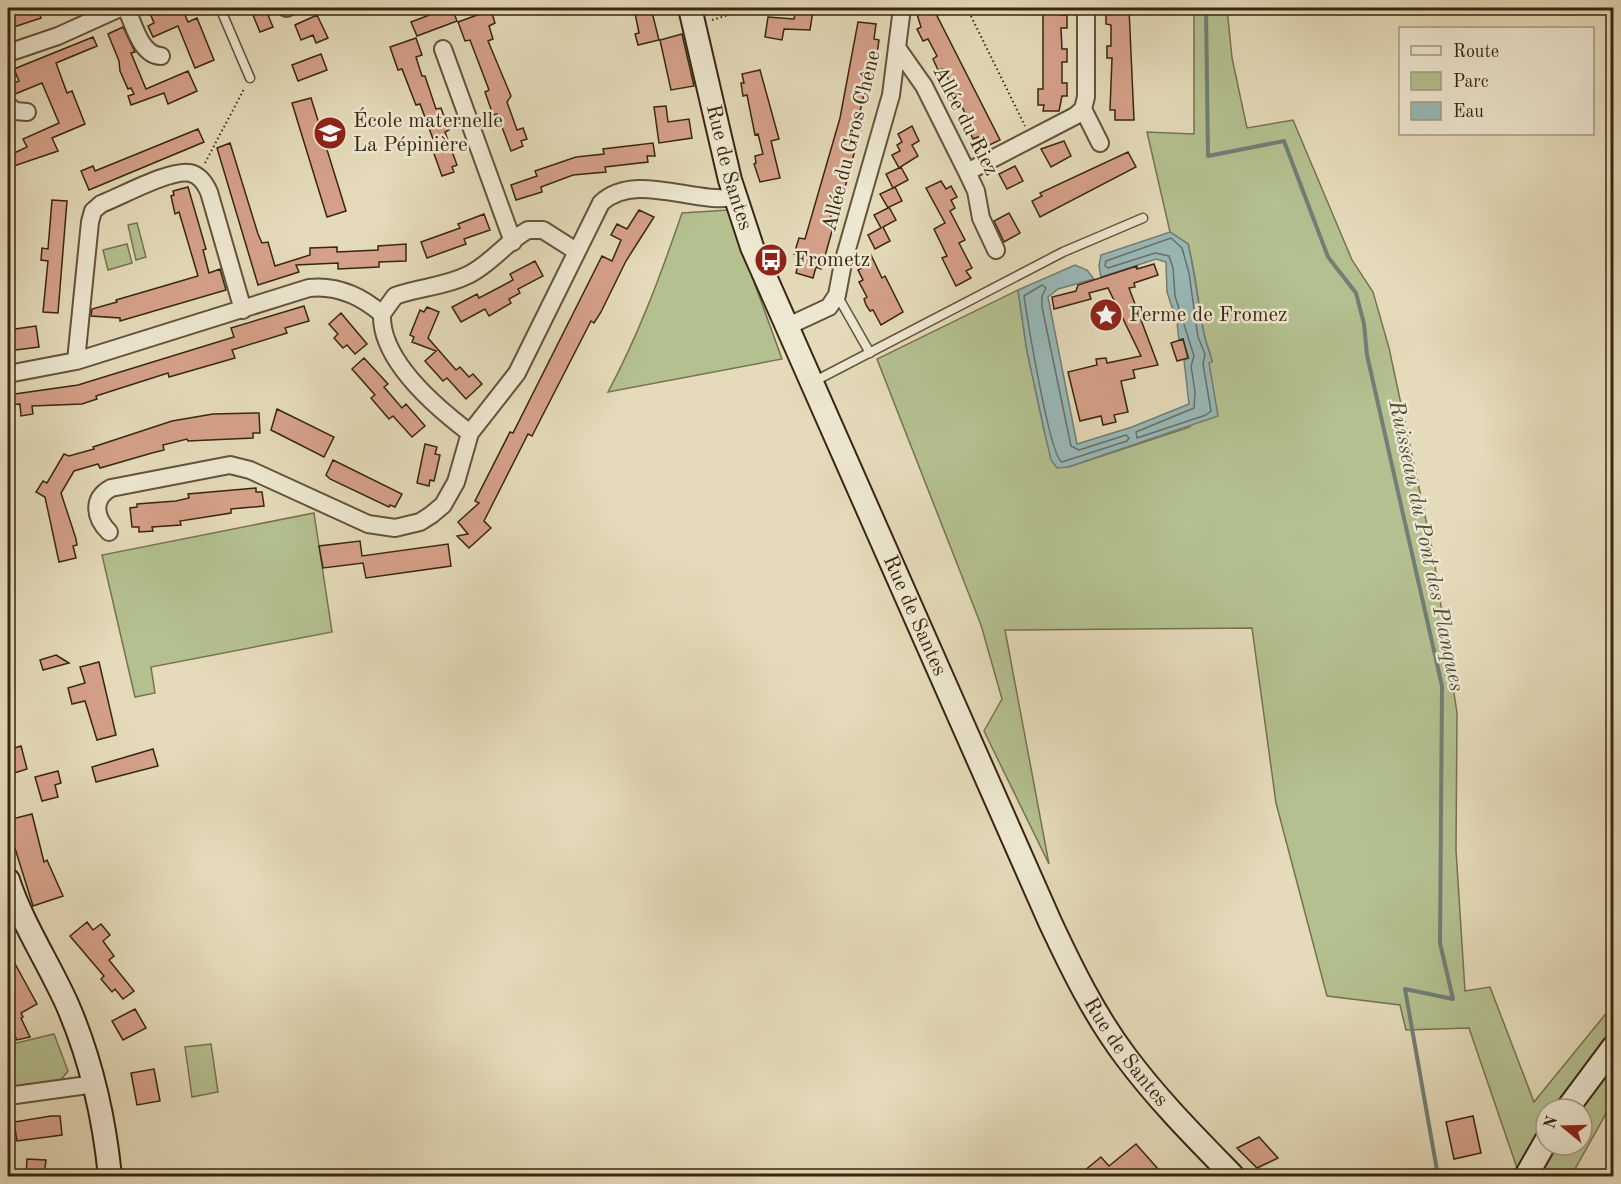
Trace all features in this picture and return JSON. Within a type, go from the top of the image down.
[{"type":"street","points":[[8,53],[58,36],[120,8]]},
{"type":"street","points":[[126,8],[144,46],[154,56],[160,56]]},
{"type":"street","name":"Allée du Gros Chêne","points":[[837,295],[843,263],[889,103],[902,8]]},
{"type":"street","points":[[1086,8],[1086,97],[1083,109],[1100,143]]},
{"type":"street","name":"Rue de Santes","points":[[692,16],[735,197],[756,258],[1050,922],[1085,993],[1116,1044],[1143,1079],[1225,1172]]},
{"type":"street","points":[[443,49],[513,242]]},
{"type":"street","name":"Allée du Riez","points":[[898,49],[924,86],[967,172],[976,192],[981,218],[996,250]]},
{"type":"street","points":[[8,105],[15,111],[27,112]]},
{"type":"street","points":[[967,172],[1032,139],[1083,109]]},
{"type":"street","points":[[76,361],[93,211],[101,204],[175,174],[196,175],[209,192],[243,310]]},
{"type":"street","points":[[109,532],[102,525],[97,507],[100,495],[111,489],[230,465],[250,470],[368,524],[395,528],[405,527],[431,515],[451,493],[470,433],[517,373],[601,203],[613,194],[641,190],[670,191],[716,199],[735,197]]},
{"type":"street","points":[[470,433],[428,399],[408,376],[391,346],[383,325],[382,314],[395,296],[436,288],[468,275],[525,232],[535,228],[547,232],[576,251]]},
{"type":"street","points":[[8,374],[76,361],[302,290],[326,287],[351,293],[382,314]]},
{"type":"street","points":[[786,327],[829,306],[837,295]]},
{"type":"street","points":[[8,880],[27,926],[67,1004],[90,1084],[110,1176]]},
{"type":"street","points":[[8,911],[58,1009],[90,1084],[100,1176]]},
{"type":"street","points":[[1576,1097],[1614,1046]]},
{"type":"street","points":[[1590,1097],[1614,1063]]},
{"type":"street","points":[[8,1096],[90,1084]]},
{"type":"street","points":[[1526,1176],[1537,1157]]},
{"type":"street","points":[[1544,1176],[1554,1157]]},
{"type":"lane","points":[[220,8],[250,78]]},
{"type":"lane","points":[[811,383],[1063,252],[1143,218]]},
{"type":"lane","points":[[837,295],[870,353]]},
{"type":"path","points":[[692,16],[752,8]]},
{"type":"path","points":[[966,8],[1032,139]]},
{"type":"path","points":[[196,175],[250,78]]},
{"type":"green space","points":[[1194,8],[1227,8],[1232,58],[1247,128],[1293,120],[1352,260],[1373,292],[1389,348],[1433,553],[1457,713],[1456,850],[1465,991],[1490,987],[1534,1102],[1534,1157],[1582,1157],[1571,1176],[1516,1176],[1518,1171],[1469,1028],[1406,1030],[1400,1005],[1327,996],[1276,803],[1252,628],[1005,630],[1049,864],[984,731],[1002,699],[981,625],[877,359],[1018,290],[1027,351],[1045,434],[1068,467],[1190,427],[1209,363],[1212,361],[1204,334],[1188,244],[1170,232],[1147,132],[1194,134]]},
{"type":"green space","points":[[728,210],[782,359],[608,392],[649,304],[682,213]]},
{"type":"green space","points":[[137,223],[146,257],[136,260],[128,225]]},
{"type":"green space","points":[[127,244],[132,263],[108,270],[103,250]]},
{"type":"green space","points":[[314,513],[332,632],[151,667],[155,693],[135,697],[102,555]]},
{"type":"green space","points":[[1613,1005],[1613,1101],[1594,1135],[1594,1097],[1538,1097]]},
{"type":"green space","points":[[54,1034],[68,1071],[59,1082],[8,1089],[8,1045]]},
{"type":"green space","points":[[211,1044],[218,1092],[192,1097],[185,1047]]},
{"type":"water","points":[[1170,232],[1188,244],[1204,334],[1212,362],[1209,363],[1218,416],[1068,467],[1057,468],[1051,460],[1045,434],[1027,351],[1018,290],[1075,265],[1087,270],[1094,279],[1058,289],[1048,297],[1077,444],[1132,427],[1189,404],[1184,360],[1189,358],[1183,339],[1179,340],[1177,322],[1167,292],[1166,262],[1156,259],[1101,277],[1099,266],[1101,255]]},
{"type":"building","points":[[8,8],[37,8],[41,18],[8,29]]},
{"type":"building","points":[[157,8],[182,8],[188,22],[197,18],[214,60],[195,68],[178,26],[153,37],[148,26],[154,23],[149,11]]},
{"type":"building","points":[[250,8],[265,8],[273,27],[260,32]]},
{"type":"building","points":[[452,8],[457,21],[417,36],[411,22]]},
{"type":"building","points":[[634,8],[651,8],[659,40],[638,45],[635,34],[639,33]]},
{"type":"building","points":[[796,8],[813,10],[810,30],[784,29],[782,40],[765,37],[768,17],[794,19]]},
{"type":"building","points":[[915,8],[933,8],[1000,140],[983,148],[978,137],[973,139],[968,128],[971,125],[962,107],[958,109],[952,97],[956,95],[943,69],[938,70],[933,59],[937,56],[928,39],[923,41],[917,29],[921,27]]},
{"type":"building","points":[[1043,8],[1061,8],[1061,15],[1067,15],[1067,28],[1061,28],[1062,49],[1067,49],[1067,62],[1062,62],[1062,83],[1067,83],[1067,96],[1062,96],[1059,111],[1043,111],[1044,105],[1038,105],[1038,89],[1043,89]]},
{"type":"building","points":[[1111,8],[1129,8],[1134,120],[1115,120],[1115,110],[1110,110],[1112,58],[1107,58],[1107,46],[1111,46],[1111,25],[1106,24],[1106,11],[1111,11]]},
{"type":"building","points":[[491,10],[495,23],[489,26],[493,39],[488,41],[511,96],[507,102],[517,130],[523,128],[527,139],[521,141],[523,146],[511,151],[497,114],[493,115],[485,92],[489,90],[470,40],[465,41],[458,22]]},
{"type":"building","points":[[317,15],[328,38],[316,43],[313,35],[301,40],[295,25]]},
{"type":"building","points":[[858,22],[876,24],[874,39],[879,40],[877,53],[872,52],[868,72],[873,73],[871,86],[866,85],[859,116],[864,118],[861,130],[856,129],[850,149],[855,150],[843,195],[838,194],[829,222],[834,224],[825,256],[821,269],[816,267],[813,278],[796,273],[800,256],[794,254],[799,238],[805,239],[840,118]]},
{"type":"building","points":[[123,27],[135,52],[131,53],[146,89],[188,71],[197,91],[168,104],[164,93],[131,105],[128,96],[134,94],[131,88],[128,89],[120,71],[119,61],[108,34]]},
{"type":"building","points":[[682,34],[694,86],[671,90],[660,40]]},
{"type":"building","points":[[93,37],[97,46],[56,63],[67,93],[72,91],[85,124],[52,138],[58,151],[8,168],[8,156],[27,147],[23,139],[59,123],[42,83],[15,94],[11,84],[19,81],[14,69]]},
{"type":"building","points":[[416,38],[422,55],[416,57],[422,76],[425,76],[436,109],[441,108],[449,130],[445,132],[457,165],[452,167],[454,172],[442,176],[432,148],[436,147],[420,104],[416,105],[402,69],[398,70],[390,47]]},
{"type":"building","points":[[321,54],[327,70],[298,81],[292,65]]},
{"type":"building","points":[[760,70],[779,139],[771,141],[780,178],[760,182],[754,164],[756,163],[755,156],[763,154],[758,134],[755,135],[747,95],[743,96],[741,83],[744,83],[742,74]]},
{"type":"building","points":[[311,98],[346,211],[327,217],[292,103]]},
{"type":"building","points":[[666,106],[668,122],[689,119],[692,138],[659,143],[654,107]]},
{"type":"building","points":[[912,126],[919,141],[912,145],[918,156],[899,168],[892,155],[900,151],[897,145],[902,142],[898,134]]},
{"type":"building","points":[[198,129],[204,142],[89,190],[81,171],[93,166],[95,171]]},
{"type":"building","points":[[1064,141],[1071,156],[1051,167],[1041,149]]},
{"type":"building","points":[[230,143],[258,234],[262,243],[268,242],[275,266],[310,255],[310,248],[337,247],[337,252],[378,250],[378,246],[406,244],[406,261],[379,262],[379,267],[338,269],[338,263],[296,265],[299,272],[258,285],[217,148]]},
{"type":"building","points":[[653,143],[655,156],[647,156],[648,162],[605,167],[606,172],[573,175],[541,187],[542,192],[516,200],[511,185],[537,176],[535,171],[576,157],[604,154],[603,149]]},
{"type":"building","points":[[1128,152],[1136,167],[1040,217],[1032,201],[1042,196],[1040,193]]},
{"type":"building","points":[[1015,166],[1023,181],[1007,189],[999,174]]},
{"type":"building","points":[[901,167],[908,180],[893,188],[886,174]]},
{"type":"building","points":[[941,181],[946,189],[951,186],[957,197],[951,200],[955,208],[950,211],[965,240],[959,243],[972,268],[966,271],[971,278],[956,286],[942,258],[947,256],[934,229],[945,223],[926,188]]},
{"type":"building","points":[[188,187],[206,249],[203,250],[209,273],[220,269],[226,290],[120,321],[120,318],[91,316],[92,309],[117,302],[116,300],[198,276],[179,212],[175,214],[171,196],[174,195],[173,191]]},
{"type":"building","points":[[895,187],[902,201],[889,207],[896,220],[883,227],[890,241],[875,249],[868,235],[881,228],[874,215],[888,208],[880,194]]},
{"type":"building","points":[[52,200],[67,201],[58,313],[43,312],[48,261],[41,260],[42,248],[48,249]]},
{"type":"building","points":[[639,210],[654,217],[626,261],[601,312],[594,323],[591,321],[532,436],[528,434],[484,521],[491,528],[469,548],[457,536],[468,534],[458,522],[479,503],[475,501],[510,432],[513,433],[602,256],[612,261],[621,240],[611,235],[617,224],[627,229]]},
{"type":"building","points":[[1009,213],[1020,233],[1004,242],[994,221]]},
{"type":"building","points":[[484,214],[490,230],[464,239],[466,244],[427,258],[421,242],[460,228],[458,224]]},
{"type":"building","points":[[871,255],[882,278],[885,276],[903,312],[881,325],[873,310],[870,311],[866,305],[864,299],[867,297],[859,282],[863,280],[858,270],[862,268],[859,261]]},
{"type":"building","points":[[535,261],[543,276],[518,289],[520,293],[509,299],[511,303],[489,316],[485,309],[461,322],[452,307],[477,294],[479,298],[513,280],[510,274]]},
{"type":"building","points":[[1154,264],[1158,275],[1134,283],[1135,287],[1129,288],[1158,365],[1133,370],[1135,378],[1121,381],[1128,412],[1114,415],[1116,422],[1103,425],[1101,416],[1080,421],[1068,372],[1097,365],[1096,359],[1106,358],[1107,363],[1141,356],[1108,288],[1089,293],[1091,299],[1054,309],[1052,297],[1076,291],[1078,285],[1137,266],[1137,269]]},
{"type":"building","points":[[304,306],[309,321],[285,328],[287,333],[232,350],[235,358],[169,377],[168,373],[96,396],[97,399],[82,404],[32,406],[33,414],[21,416],[20,404],[8,405],[8,395],[78,385],[234,337],[231,328]]},
{"type":"building","points":[[427,307],[439,312],[428,338],[456,370],[460,367],[469,377],[473,374],[482,384],[466,399],[447,378],[443,381],[425,361],[436,351],[412,342],[414,337],[410,335],[420,310],[424,312]]},
{"type":"building","points":[[341,313],[367,344],[355,354],[347,345],[343,348],[334,338],[338,334],[329,324]]},
{"type":"building","points":[[36,326],[39,347],[8,351],[8,330]]},
{"type":"building","points":[[1183,339],[1188,358],[1177,361],[1171,343]]},
{"type":"building","points":[[364,358],[388,384],[384,387],[402,408],[406,404],[425,426],[412,437],[393,416],[389,419],[371,398],[375,395],[352,369]]},
{"type":"building","points":[[277,409],[334,437],[324,457],[271,430]]},
{"type":"building","points":[[259,413],[260,433],[253,433],[253,438],[188,441],[187,439],[163,445],[164,450],[100,468],[98,464],[74,471],[61,493],[76,539],[77,545],[73,546],[76,558],[59,562],[45,497],[36,492],[43,481],[47,483],[64,454],[69,456],[94,449],[93,447],[172,421],[213,414]]},
{"type":"building","points":[[425,444],[437,447],[435,454],[440,455],[434,481],[430,480],[429,486],[417,483]]},
{"type":"building","points":[[333,460],[402,494],[395,507],[390,505],[389,507],[330,479],[326,475]]},
{"type":"building","points":[[256,488],[256,492],[262,492],[264,506],[231,509],[231,513],[180,521],[181,525],[152,527],[153,531],[139,532],[139,527],[132,527],[130,508],[137,507],[137,504],[176,501],[189,498],[188,494]]},
{"type":"building","points":[[360,541],[362,556],[448,544],[451,566],[366,578],[363,563],[323,568],[319,546]]},
{"type":"building","points":[[56,655],[69,663],[43,670],[40,660]]},
{"type":"building","points":[[99,662],[116,735],[97,740],[85,701],[72,704],[68,688],[85,683],[80,667]]},
{"type":"building","points":[[21,746],[27,769],[8,775],[8,750]]},
{"type":"building","points":[[153,749],[158,766],[96,782],[92,767]]},
{"type":"building","points":[[58,771],[61,783],[55,785],[58,797],[42,801],[35,777]]},
{"type":"building","points":[[32,814],[44,862],[47,860],[63,896],[33,906],[8,826],[8,820]]},
{"type":"building","points":[[87,922],[93,930],[101,924],[110,935],[103,941],[114,956],[109,960],[134,991],[123,999],[115,989],[112,992],[101,979],[104,976],[70,936]]},
{"type":"building","points":[[8,951],[37,1004],[21,1013],[30,1037],[17,1040],[8,1023]]},
{"type":"building","points":[[135,1009],[146,1028],[123,1040],[112,1021]]},
{"type":"building","points":[[154,1069],[160,1101],[137,1105],[131,1073]]},
{"type":"building","points":[[60,1116],[62,1135],[17,1141],[14,1122]]},
{"type":"building","points":[[1473,1116],[1481,1153],[1454,1159],[1446,1122]]},
{"type":"building","points":[[1259,1137],[1278,1158],[1257,1168],[1237,1148]]},
{"type":"building","points":[[1136,1144],[1158,1169],[1149,1176],[1078,1176],[1101,1157],[1109,1166]]},
{"type":"building","points":[[27,1159],[46,1160],[44,1176],[26,1176]]},
{"type":"waterway","name":"Ruisseau du Pont des Planques","points":[[1206,8],[1208,156],[1284,141],[1328,257],[1356,293],[1364,324],[1367,355],[1442,686],[1440,943],[1453,999],[1405,989],[1438,1176]]},
{"type":"place","name":"École maternelle La Pépinière","points":[[330,133]]},
{"type":"place","name":"Frometz","points":[[771,260]]},
{"type":"place","name":"Ferme de Fromez","points":[[1106,315]]}]
